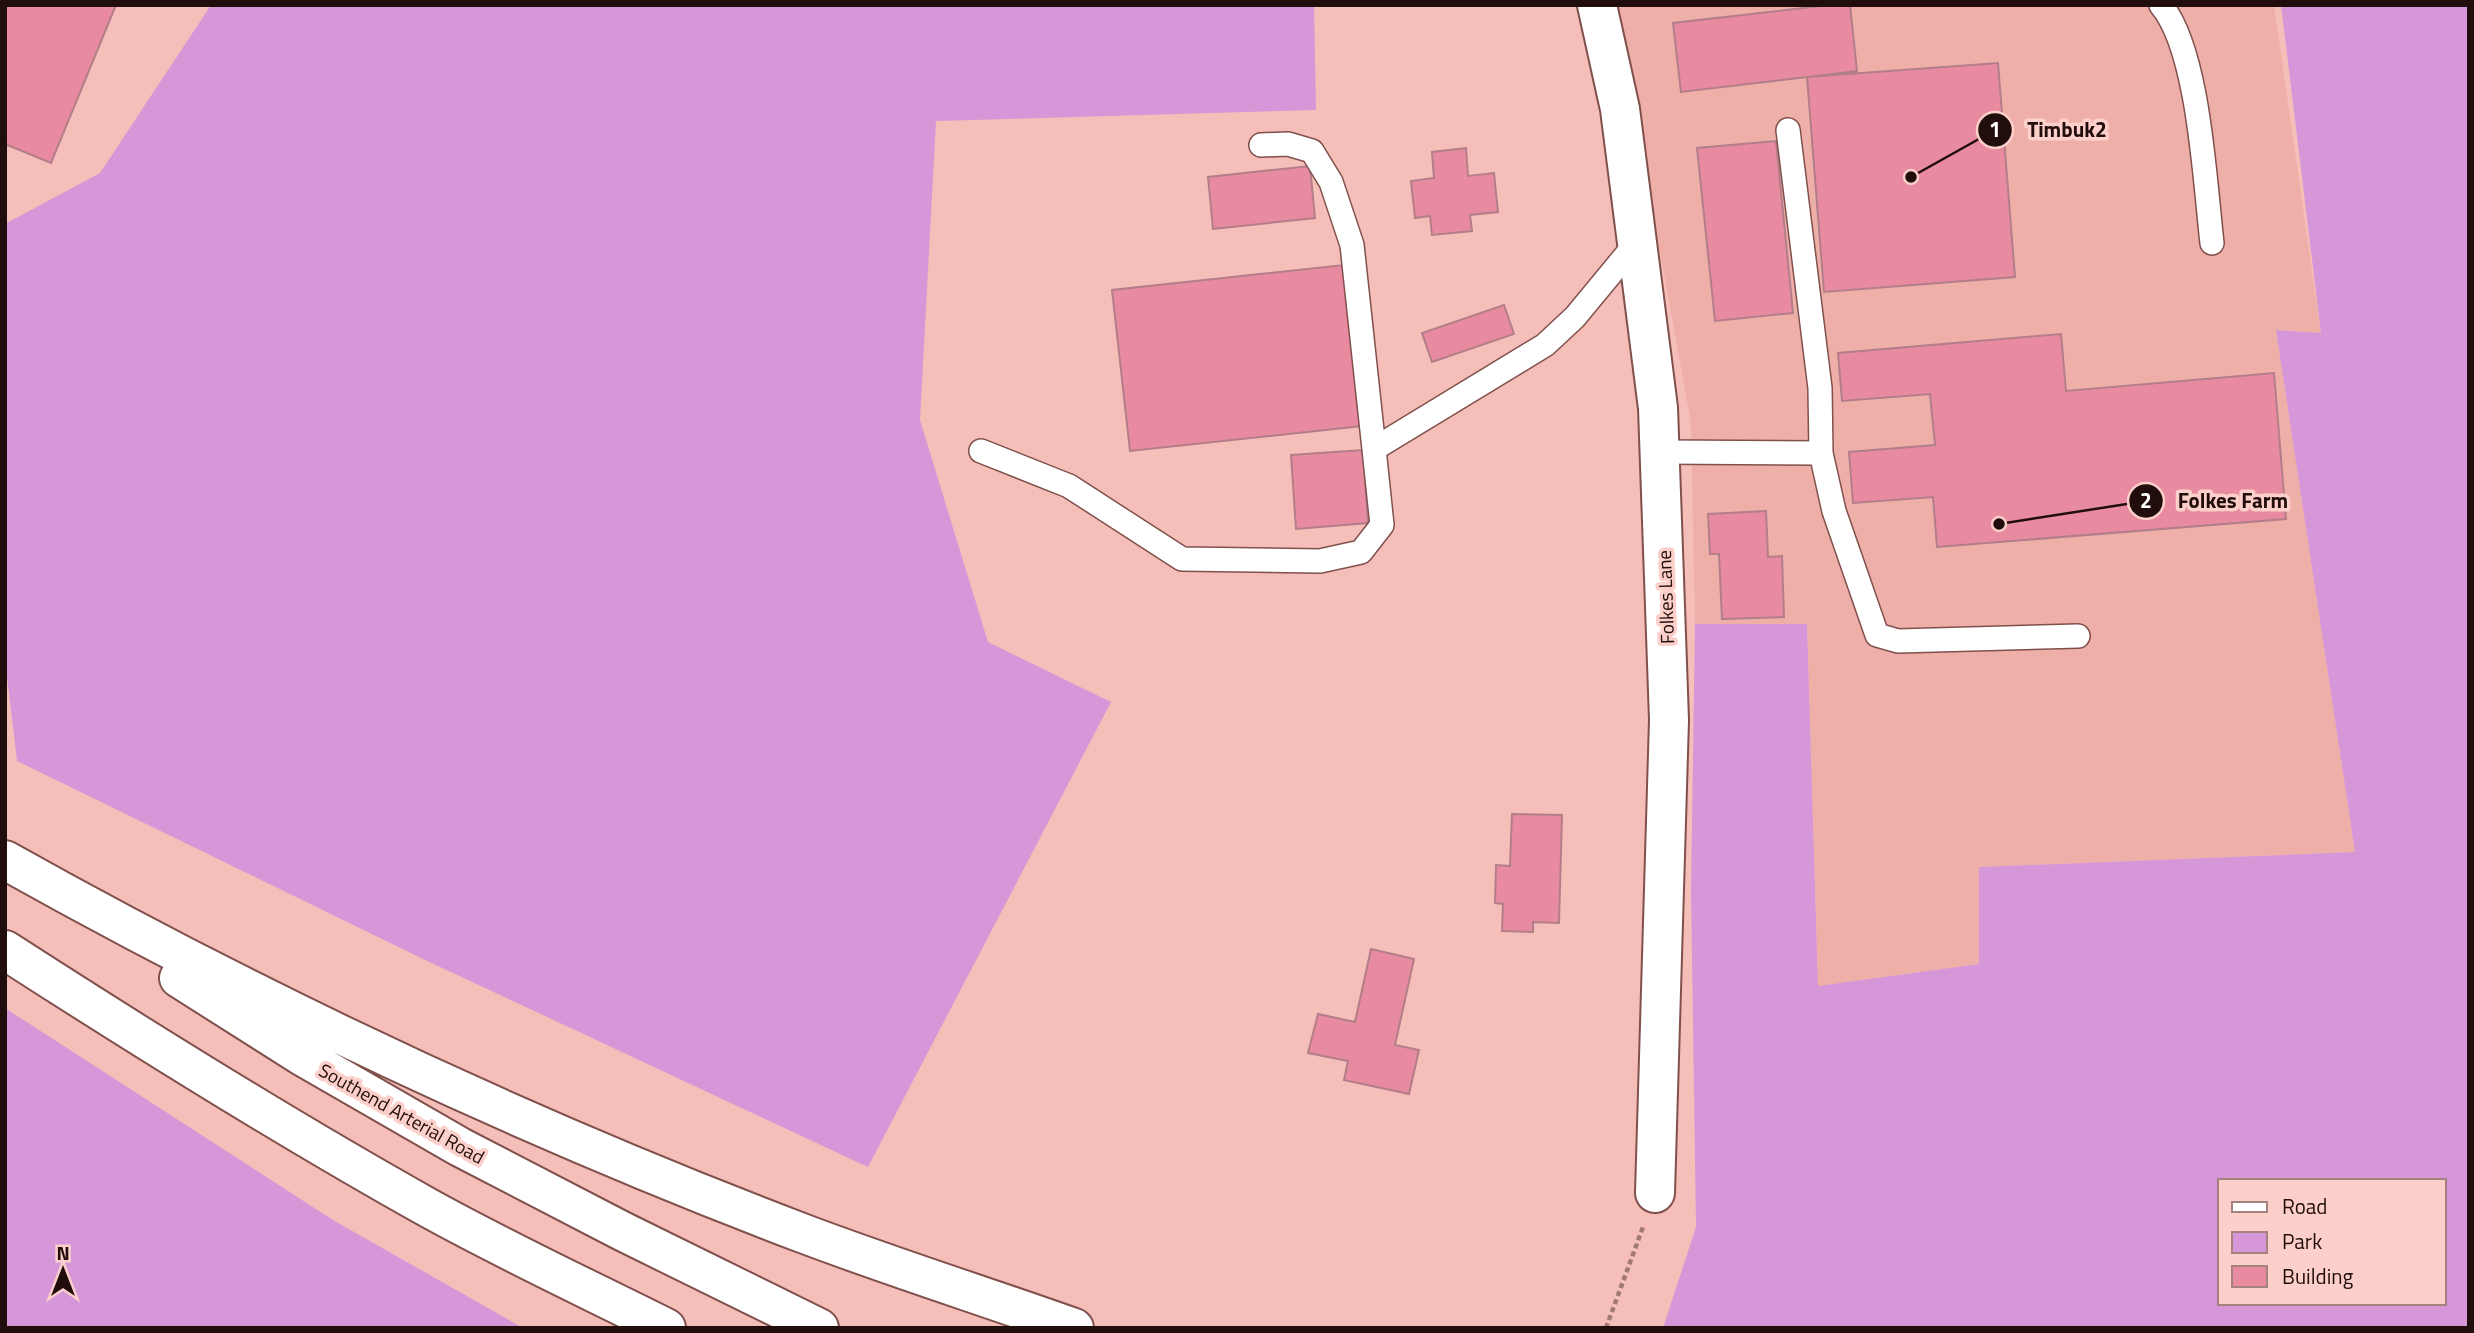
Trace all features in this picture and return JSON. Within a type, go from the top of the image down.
[{"type":"main road","name":"Folkes Lane","points":[[1597,5],[1620,109],[1658,408],[1669,720],[1655,1193]]},
{"type":"main road","name":"Southend Arterial Road","points":[[5,862],[143,955],[302,1056],[438,1134],[634,1237],[819,1328]]},
{"type":"main road","points":[[5,862],[245,987],[429,1075],[620,1160],[804,1234],[1074,1328]]},
{"type":"main road","points":[[5,950],[220,1085],[427,1207],[624,1328]]},
{"type":"main road","points":[[427,1207],[666,1328]]},
{"type":"lane","points":[[2161,5],[2172,20],[2185,57],[2194,97],[2212,243]]},
{"type":"lane","points":[[1788,130],[1820,388],[1821,453],[1834,511],[1878,635],[1898,641],[2078,636]]},
{"type":"lane","points":[[981,451],[1069,486],[1182,559],[1320,561],[1361,552],[1382,525],[1352,245],[1331,182],[1312,151],[1288,144],[1261,145]]},
{"type":"lane","points":[[1374,449],[1545,345],[1575,317],[1637,242]]},
{"type":"lane","points":[[1660,452],[1821,453]]},
{"type":"path","points":[[1606,1328],[1655,1193]]},
{"type":"shaded area","points":[[1615,5],[2274,5],[2321,334],[2276,330],[2355,852],[1979,867],[1979,964],[1818,986],[1807,625],[1695,624],[1691,423]]},
{"type":"green space","points":[[211,5],[1314,5],[1316,110],[936,121],[920,420],[988,642],[1111,702],[868,1167],[423,959],[17,761],[5,659],[5,224],[100,173]]},
{"type":"green space","points":[[2281,5],[2469,5],[2469,1328],[1663,1328],[1696,1227],[1691,890],[1695,624],[1807,624],[1818,986],[1979,964],[1979,867],[2355,852],[2276,330],[2321,333]]},
{"type":"green space","points":[[5,1008],[333,1220],[523,1328],[5,1328]]},
{"type":"building","points":[[5,5],[116,5],[51,163],[5,144]]},
{"type":"building","points":[[1829,5],[1850,5],[1857,71],[1681,92],[1673,23]]},
{"type":"building","points":[[1998,63],[2015,277],[1824,292],[1807,77]]},
{"type":"building","points":[[1776,141],[1793,313],[1715,321],[1697,148]]},
{"type":"building","points":[[1466,148],[1468,176],[1494,173],[1498,212],[1470,215],[1472,231],[1432,235],[1430,216],[1415,218],[1411,181],[1434,178],[1432,152]]},
{"type":"building","points":[[1310,166],[1315,218],[1213,229],[1208,177]]},
{"type":"building","points":[[1344,265],[1362,426],[1130,451],[1112,290]]},
{"type":"building","points":[[1504,305],[1514,334],[1432,362],[1422,333]]},
{"type":"building","points":[[2061,334],[2066,391],[2274,373],[2286,519],[1937,547],[1933,497],[1853,503],[1849,452],[1935,445],[1930,394],[1842,401],[1838,353]]},
{"type":"building","points":[[1363,450],[1368,523],[1296,529],[1291,455]]},
{"type":"building","points":[[1766,511],[1768,557],[1782,556],[1784,617],[1722,619],[1719,554],[1710,554],[1708,514]]},
{"type":"building","points":[[1512,814],[1562,815],[1559,923],[1533,922],[1533,932],[1502,931],[1503,904],[1495,903],[1496,865],[1510,866]]},
{"type":"building","points":[[1371,949],[1414,959],[1395,1045],[1419,1050],[1409,1094],[1344,1080],[1348,1061],[1308,1053],[1318,1014],[1355,1022]]},
{"type":"place","name":"Timbuk2","points":[[1911,177]]},
{"type":"place","name":"Folkes Farm","points":[[1999,524]]}]
